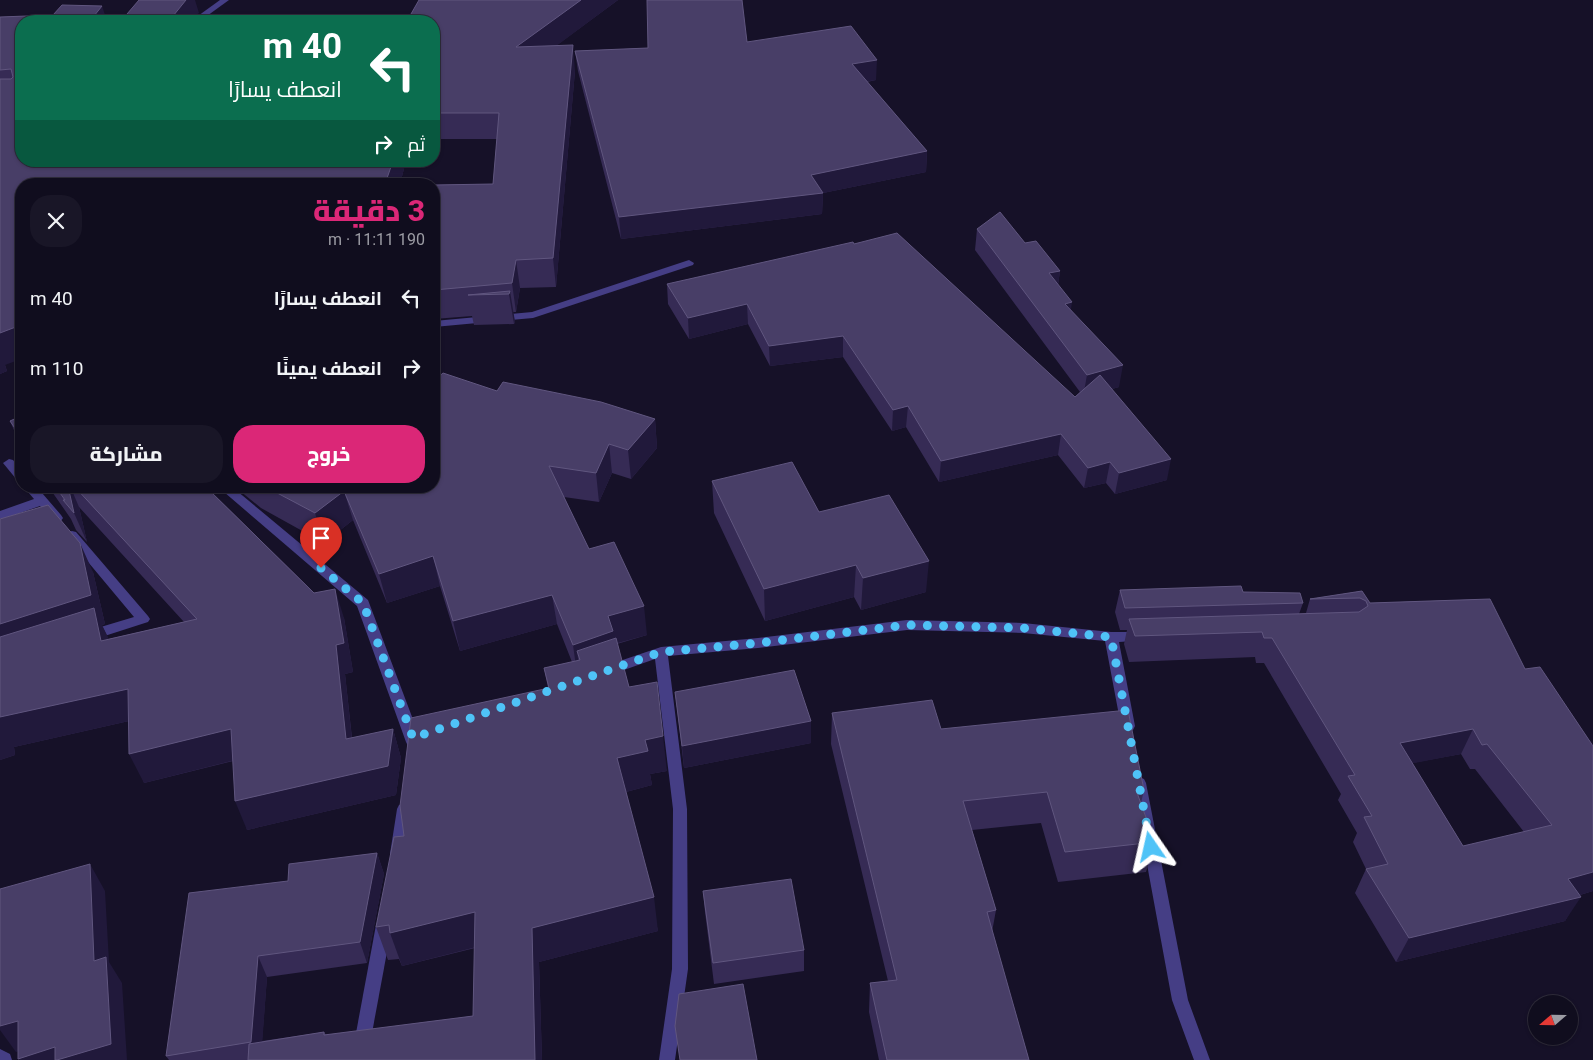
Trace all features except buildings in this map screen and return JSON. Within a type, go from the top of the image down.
[{"type":"street","points":[[204,15],[226,0]]},
{"type":"street","points":[[440,324],[533,315],[689,263]]},
{"type":"street","points":[[9,463],[15,470]]},
{"type":"street","points":[[35,493],[144,619],[81,639]]},
{"type":"street","points":[[231,493],[363,603],[418,736],[411,757]]},
{"type":"street","points":[[0,516],[42,501]]},
{"type":"street","points":[[597,674],[661,652],[758,643],[907,625],[1023,628],[1111,637],[1151,636]]},
{"type":"street","points":[[1111,637],[1131,745]]},
{"type":"street","points":[[661,652],[680,809],[680,969],[667,1060]]},
{"type":"street","points":[[1135,764],[1180,1000],[1202,1060]]},
{"type":"street","points":[[395,871],[406,795]]},
{"type":"street","points":[[359,1060],[388,909]]},
{"type":"street","points":[[0,1057],[4,1060]]},
{"type":"route","points":[[321,568],[363,603],[413,738],[661,652],[758,643],[907,625],[1023,628],[1111,637],[1151,847]]}]
